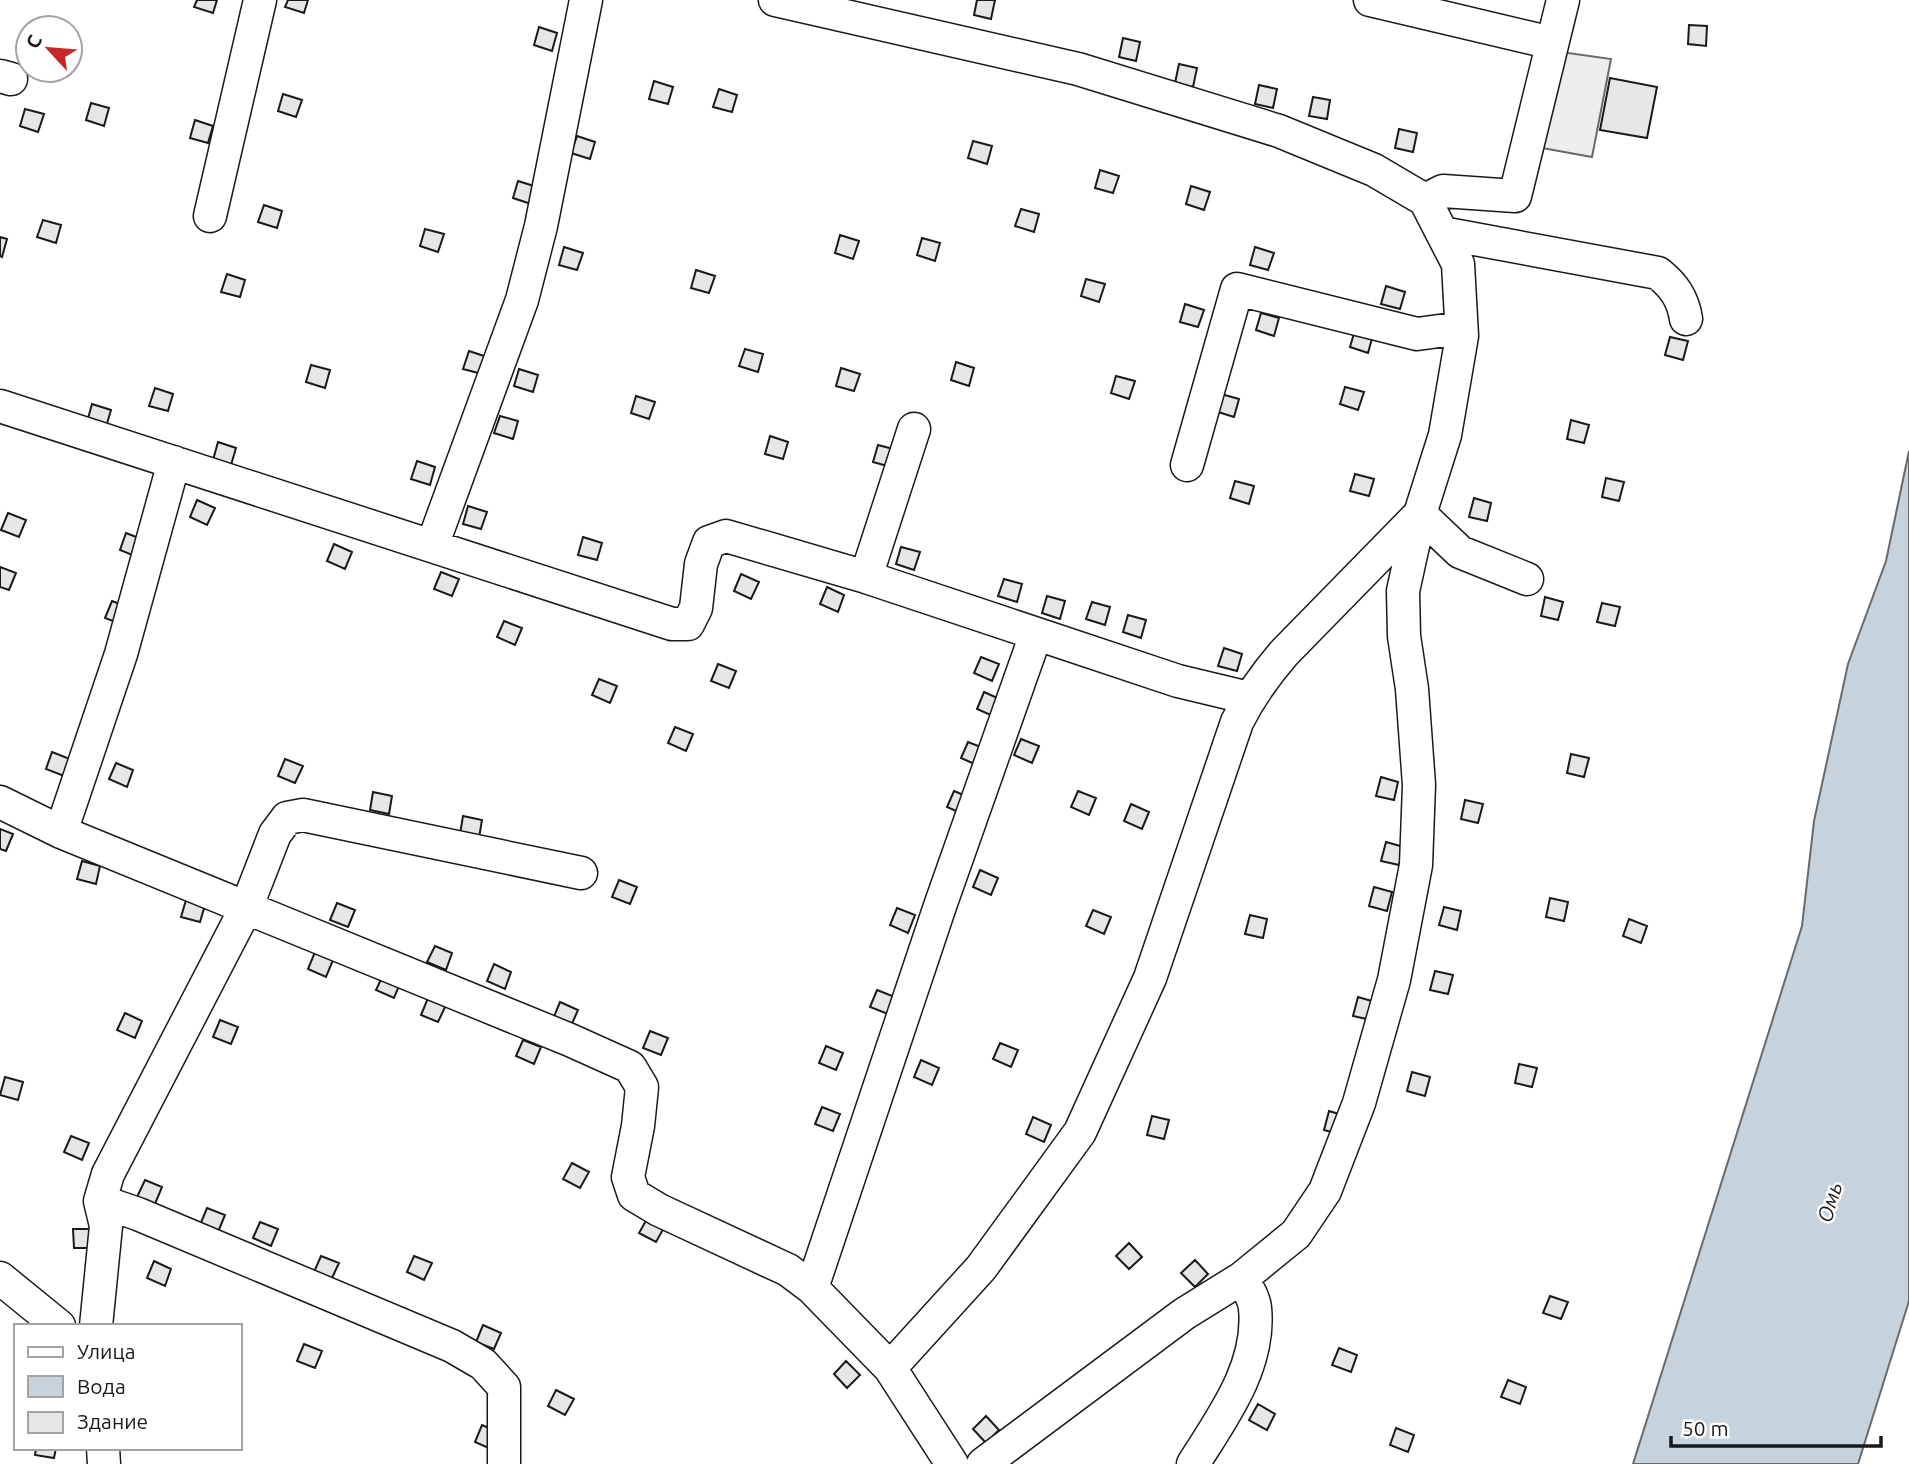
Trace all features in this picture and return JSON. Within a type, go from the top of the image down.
[{"type":"street","points":[[210,216],[260,0]]},
{"type":"street","points":[[432,546],[522,300],[541,226],[586,0]]},
{"type":"street","points":[[775,0],[1078,69],[1279,131],[1374,170],[1425,200],[1458,264],[1461,328],[1445,435],[1420,513],[1404,591],[1405,636],[1419,785],[1416,865],[1394,980],[1359,1103],[1325,1192],[1296,1234],[1242,1278],[1184,1314],[983,1464]]},
{"type":"street","points":[[1370,0],[1552,43]]},
{"type":"street","points":[[1425,200],[1443,191],[1515,196],[1563,0]]},
{"type":"street","points":[[1442,233],[1658,273],[1674,285],[1686,318]]},
{"type":"street","points":[[1187,465],[1237,289],[1416,334],[1461,328]]},
{"type":"street","points":[[0,406],[672,624],[688,624],[696,608],[701,564],[709,542],[726,536],[866,577],[1178,681],[1249,698]]},
{"type":"street","points":[[866,577],[914,429]]},
{"type":"street","points":[[61,832],[121,654],[174,462]]},
{"type":"street","points":[[1420,513],[1460,552],[1527,579]]},
{"type":"street","points":[[890,1368],[981,1268],[1080,1132],[1150,978],[1233,735],[1249,698],[1284,653],[1420,513]]},
{"type":"street","points":[[812,1288],[940,906],[1037,634]]},
{"type":"street","points":[[0,802],[61,832],[247,906],[630,1067],[642,1087],[628,1177],[634,1195],[659,1210],[788,1270],[812,1288],[890,1368],[952,1464]]},
{"type":"street","points":[[96,1324],[106,1226],[100,1201],[108,1174],[247,906],[275,834],[287,818],[303,815],[581,873]]},
{"type":"street","points":[[100,1201],[138,1214],[439,1341],[483,1364],[504,1387],[504,1464]]},
{"type":"street","points":[[0,1278],[57,1324]]},
{"type":"street","points":[[1193,1464],[1235,1398],[1254,1343],[1255,1306],[1242,1278]]},
{"type":"shaded area","points":[[1554,51],[1611,59],[1592,157],[1531,146]]},
{"type":"water","name":"Омь","points":[[1909,451],[1909,1301],[1858,1464],[1633,1464],[1802,926],[1814,821],[1848,664],[1886,561]]},
{"type":"building","points":[[197,0],[217,0],[213,13],[194,7]]},
{"type":"building","points":[[288,0],[308,0],[304,13],[285,7]]},
{"type":"building","points":[[977,0],[995,0],[991,19],[974,15]]},
{"type":"building","points":[[1689,25],[1707,26],[1706,46],[1688,44]]},
{"type":"building","points":[[539,27],[557,33],[552,51],[534,45]]},
{"type":"building","points":[[1123,38],[1140,42],[1136,61],[1119,57]]},
{"type":"building","points":[[1179,64],[1197,68],[1193,87],[1175,83]]},
{"type":"building","points":[[1610,78],[1657,87],[1647,138],[1600,130]]},
{"type":"building","points":[[654,81],[673,87],[668,104],[649,99]]},
{"type":"building","points":[[1259,85],[1277,89],[1273,108],[1255,104]]},
{"type":"building","points":[[719,89],[737,95],[732,112],[713,107]]},
{"type":"building","points":[[283,94],[302,100],[296,117],[278,111]]},
{"type":"building","points":[[1313,97],[1330,100],[1327,119],[1309,116]]},
{"type":"building","points":[[91,103],[109,108],[104,126],[86,120]]},
{"type":"building","points":[[25,109],[44,114],[38,132],[20,126]]},
{"type":"building","points":[[195,120],[213,126],[208,143],[190,138]]},
{"type":"building","points":[[1399,129],[1417,133],[1413,152],[1395,148]]},
{"type":"building","points":[[577,136],[595,142],[590,159],[571,153]]},
{"type":"building","points":[[973,141],[992,146],[987,164],[968,158]]},
{"type":"building","points":[[1100,170],[1119,176],[1113,193],[1095,188]]},
{"type":"building","points":[[518,181],[537,187],[531,204],[513,198]]},
{"type":"building","points":[[1191,186],[1210,192],[1204,210],[1186,204]]},
{"type":"building","points":[[264,205],[282,211],[277,228],[258,222]]},
{"type":"building","points":[[1021,209],[1039,214],[1034,232],[1015,226]]},
{"type":"building","points":[[43,220],[61,225],[56,243],[37,237]]},
{"type":"building","points":[[425,229],[444,234],[438,252],[420,246]]},
{"type":"building","points":[[840,235],[859,241],[853,259],[835,253]]},
{"type":"building","points":[[0,237],[7,239],[2,257],[0,256]]},
{"type":"building","points":[[922,238],[940,243],[935,261],[917,255]]},
{"type":"building","points":[[564,247],[583,253],[577,270],[559,265]]},
{"type":"building","points":[[1255,247],[1274,253],[1268,270],[1250,265]]},
{"type":"building","points":[[696,270],[715,276],[709,293],[691,288]]},
{"type":"building","points":[[227,274],[245,280],[240,297],[221,292]]},
{"type":"building","points":[[1086,279],[1105,284],[1099,302],[1081,296]]},
{"type":"building","points":[[1386,286],[1405,292],[1400,309],[1381,304]]},
{"type":"building","points":[[1185,304],[1204,310],[1198,327],[1180,322]]},
{"type":"building","points":[[1261,313],[1279,318],[1274,336],[1256,330]]},
{"type":"building","points":[[1355,330],[1373,335],[1368,353],[1350,347]]},
{"type":"building","points":[[1670,337],[1688,341],[1683,360],[1665,355]]},
{"type":"building","points":[[745,349],[763,354],[758,372],[739,366]]},
{"type":"building","points":[[469,351],[487,357],[482,374],[463,369]]},
{"type":"building","points":[[956,362],[974,368],[969,386],[951,380]]},
{"type":"building","points":[[311,365],[330,370],[325,388],[306,382]]},
{"type":"building","points":[[841,368],[860,374],[854,391],[836,386]]},
{"type":"building","points":[[519,369],[538,375],[533,392],[514,386]]},
{"type":"building","points":[[1116,376],[1135,381],[1129,399],[1111,393]]},
{"type":"building","points":[[1345,387],[1364,392],[1358,410],[1340,404]]},
{"type":"building","points":[[155,388],[173,394],[168,411],[149,406]]},
{"type":"building","points":[[1221,394],[1239,399],[1234,417],[1215,411]]},
{"type":"building","points":[[636,396],[655,402],[649,419],[631,413]]},
{"type":"building","points":[[92,404],[111,410],[106,427],[87,422]]},
{"type":"building","points":[[500,416],[518,421],[513,439],[494,433]]},
{"type":"building","points":[[1571,420],[1589,425],[1584,443],[1567,439]]},
{"type":"building","points":[[770,436],[788,442],[783,459],[765,454]]},
{"type":"building","points":[[218,442],[236,448],[231,465],[213,460]]},
{"type":"building","points":[[878,445],[897,450],[891,467],[873,462]]},
{"type":"building","points":[[417,461],[435,467],[430,485],[411,479]]},
{"type":"building","points":[[1355,474],[1374,479],[1369,496],[1350,491]]},
{"type":"building","points":[[1606,478],[1624,482],[1619,501],[1602,497]]},
{"type":"building","points":[[1235,481],[1254,486],[1249,504],[1230,498]]},
{"type":"building","points":[[1474,498],[1491,503],[1487,521],[1469,517]]},
{"type":"building","points":[[197,500],[215,508],[207,525],[190,517]]},
{"type":"building","points":[[468,506],[487,512],[481,529],[463,524]]},
{"type":"building","points":[[8,513],[26,520],[19,537],[1,530]]},
{"type":"building","points":[[126,533],[144,540],[137,557],[120,550]]},
{"type":"building","points":[[583,537],[602,543],[597,560],[578,555]]},
{"type":"building","points":[[334,544],[352,552],[345,569],[327,561]]},
{"type":"building","points":[[901,547],[920,552],[914,570],[896,564]]},
{"type":"building","points":[[0,567],[16,573],[9,590],[0,587]]},
{"type":"building","points":[[441,572],[459,579],[452,596],[434,589]]},
{"type":"building","points":[[741,574],[759,582],[751,599],[734,591]]},
{"type":"building","points":[[1004,579],[1022,584],[1017,602],[998,596]]},
{"type":"building","points":[[827,587],[844,595],[838,612],[820,604]]},
{"type":"building","points":[[1047,596],[1065,601],[1060,619],[1042,613]]},
{"type":"building","points":[[1545,597],[1563,602],[1558,620],[1541,616]]},
{"type":"building","points":[[112,601],[130,608],[123,625],[105,618]]},
{"type":"building","points":[[1092,602],[1110,607],[1105,625],[1086,619]]},
{"type":"building","points":[[1602,603],[1620,607],[1615,626],[1597,622]]},
{"type":"building","points":[[1128,615],[1146,620],[1141,638],[1123,632]]},
{"type":"building","points":[[504,621],[522,628],[515,645],[497,637]]},
{"type":"building","points":[[1224,648],[1242,654],[1237,671],[1218,666]]},
{"type":"building","points":[[981,657],[999,664],[992,681],[974,673]]},
{"type":"building","points":[[718,664],[736,671],[729,688],[711,681]]},
{"type":"building","points":[[599,679],[617,686],[610,703],[592,695]]},
{"type":"building","points":[[984,692],[1002,700],[995,717],[977,709]]},
{"type":"building","points":[[675,727],[693,734],[686,751],[668,743]]},
{"type":"building","points":[[1021,739],[1039,746],[1032,763],[1014,755]]},
{"type":"building","points":[[968,742],[986,749],[979,766],[961,758]]},
{"type":"building","points":[[52,752],[70,759],[64,776],[46,769]]},
{"type":"building","points":[[1571,754],[1589,758],[1584,777],[1567,773]]},
{"type":"building","points":[[285,759],[303,766],[295,783],[278,776]]},
{"type":"building","points":[[116,763],[133,770],[127,787],[109,779]]},
{"type":"building","points":[[1381,777],[1398,782],[1394,800],[1376,796]]},
{"type":"building","points":[[954,791],[971,798],[965,815],[947,807]]},
{"type":"building","points":[[1078,791],[1096,798],[1089,815],[1071,807]]},
{"type":"building","points":[[373,792],[392,796],[389,814],[370,810]]},
{"type":"building","points":[[1465,800],[1483,804],[1478,823],[1461,819]]},
{"type":"building","points":[[1131,804],[1149,812],[1142,829],[1124,821]]},
{"type":"building","points":[[463,816],[482,820],[479,838],[460,834]]},
{"type":"building","points":[[0,829],[13,834],[6,851],[0,849]]},
{"type":"building","points":[[1386,842],[1404,847],[1399,865],[1381,861]]},
{"type":"building","points":[[82,861],[100,866],[96,884],[77,879]]},
{"type":"building","points":[[980,870],[998,878],[991,895],[973,887]]},
{"type":"building","points":[[619,880],[637,887],[630,904],[612,897]]},
{"type":"building","points":[[1374,887],[1392,892],[1387,911],[1369,906]]},
{"type":"building","points":[[1550,898],[1568,902],[1564,921],[1546,917]]},
{"type":"building","points":[[186,900],[205,905],[200,922],[181,917]]},
{"type":"building","points":[[337,903],[355,910],[348,927],[330,920]]},
{"type":"building","points":[[1444,907],[1461,911],[1457,930],[1439,925]]},
{"type":"building","points":[[897,908],[915,915],[908,933],[890,925]]},
{"type":"building","points":[[1093,910],[1111,917],[1104,934],[1086,926]]},
{"type":"building","points":[[1250,915],[1267,919],[1263,938],[1245,934]]},
{"type":"building","points":[[1629,919],[1647,926],[1641,943],[1623,936]]},
{"type":"building","points":[[435,946],[452,953],[446,970],[427,962]]},
{"type":"building","points":[[315,952],[333,960],[326,977],[308,969]]},
{"type":"building","points":[[494,964],[511,972],[505,989],[487,981]]},
{"type":"building","points":[[1435,971],[1453,975],[1448,994],[1430,990]]},
{"type":"building","points":[[384,973],[401,981],[394,998],[376,990]]},
{"type":"building","points":[[877,990],[895,997],[888,1014],[870,1007]]},
{"type":"building","points":[[1358,997],[1375,1002],[1371,1020],[1353,1016]]},
{"type":"building","points":[[428,998],[446,1005],[438,1022],[421,1015]]},
{"type":"building","points":[[560,1002],[578,1010],[571,1026],[553,1019]]},
{"type":"building","points":[[125,1013],[142,1021],[135,1038],[117,1030]]},
{"type":"building","points":[[220,1020],[238,1027],[231,1044],[213,1037]]},
{"type":"building","points":[[650,1031],[668,1038],[661,1055],[643,1048]]},
{"type":"building","points":[[523,1040],[541,1047],[534,1064],[516,1056]]},
{"type":"building","points":[[1000,1043],[1018,1050],[1011,1067],[993,1059]]},
{"type":"building","points":[[826,1046],[843,1053],[836,1070],[819,1063]]},
{"type":"building","points":[[921,1060],[939,1068],[932,1085],[914,1077]]},
{"type":"building","points":[[1519,1064],[1537,1068],[1532,1087],[1515,1083]]},
{"type":"building","points":[[1412,1072],[1430,1077],[1425,1096],[1407,1091]]},
{"type":"building","points":[[5,1077],[23,1082],[18,1100],[0,1095]]},
{"type":"building","points":[[822,1107],[840,1114],[833,1131],[815,1124]]},
{"type":"building","points":[[1329,1111],[1346,1116],[1342,1135],[1324,1130]]},
{"type":"building","points":[[1152,1116],[1169,1120],[1164,1139],[1147,1135]]},
{"type":"building","points":[[1033,1117],[1051,1125],[1044,1142],[1026,1134]]},
{"type":"building","points":[[71,1136],[89,1143],[82,1160],[64,1152]]},
{"type":"building","points":[[572,1163],[589,1172],[580,1188],[563,1179]]},
{"type":"building","points":[[145,1180],[162,1187],[155,1204],[137,1197]]},
{"type":"building","points":[[207,1208],[225,1215],[218,1232],[200,1225]]},
{"type":"building","points":[[648,1217],[665,1226],[656,1242],[639,1233]]},
{"type":"building","points":[[260,1222],[278,1229],[271,1246],[253,1238]]},
{"type":"building","points":[[73,1229],[93,1229],[93,1248],[74,1248]]},
{"type":"building","points":[[1129,1243],[1142,1257],[1129,1269],[1116,1256]]},
{"type":"building","points":[[321,1256],[339,1263],[331,1280],[314,1272]]},
{"type":"building","points":[[414,1256],[432,1263],[424,1280],[407,1272]]},
{"type":"building","points":[[1195,1260],[1208,1274],[1195,1287],[1181,1273]]},
{"type":"building","points":[[154,1261],[171,1269],[165,1286],[147,1278]]},
{"type":"building","points":[[1550,1296],[1568,1302],[1561,1319],[1543,1313]]},
{"type":"building","points":[[483,1325],[501,1333],[494,1349],[476,1342]]},
{"type":"building","points":[[304,1344],[322,1351],[315,1368],[297,1361]]},
{"type":"building","points":[[1339,1348],[1357,1355],[1351,1372],[1332,1365]]},
{"type":"building","points":[[846,1361],[860,1375],[847,1388],[834,1374]]},
{"type":"building","points":[[1508,1380],[1526,1387],[1520,1404],[1501,1397]]},
{"type":"building","points":[[556,1390],[574,1399],[565,1415],[548,1406]]},
{"type":"building","points":[[1258,1404],[1275,1414],[1267,1430],[1249,1420]]},
{"type":"building","points":[[986,1416],[999,1430],[986,1443],[973,1429]]},
{"type":"building","points":[[482,1425],[500,1433],[493,1450],[475,1442]]},
{"type":"building","points":[[1396,1428],[1414,1435],[1408,1452],[1390,1445]]},
{"type":"building","points":[[36,1450],[56,1450],[54,1458],[35,1455]]}]
